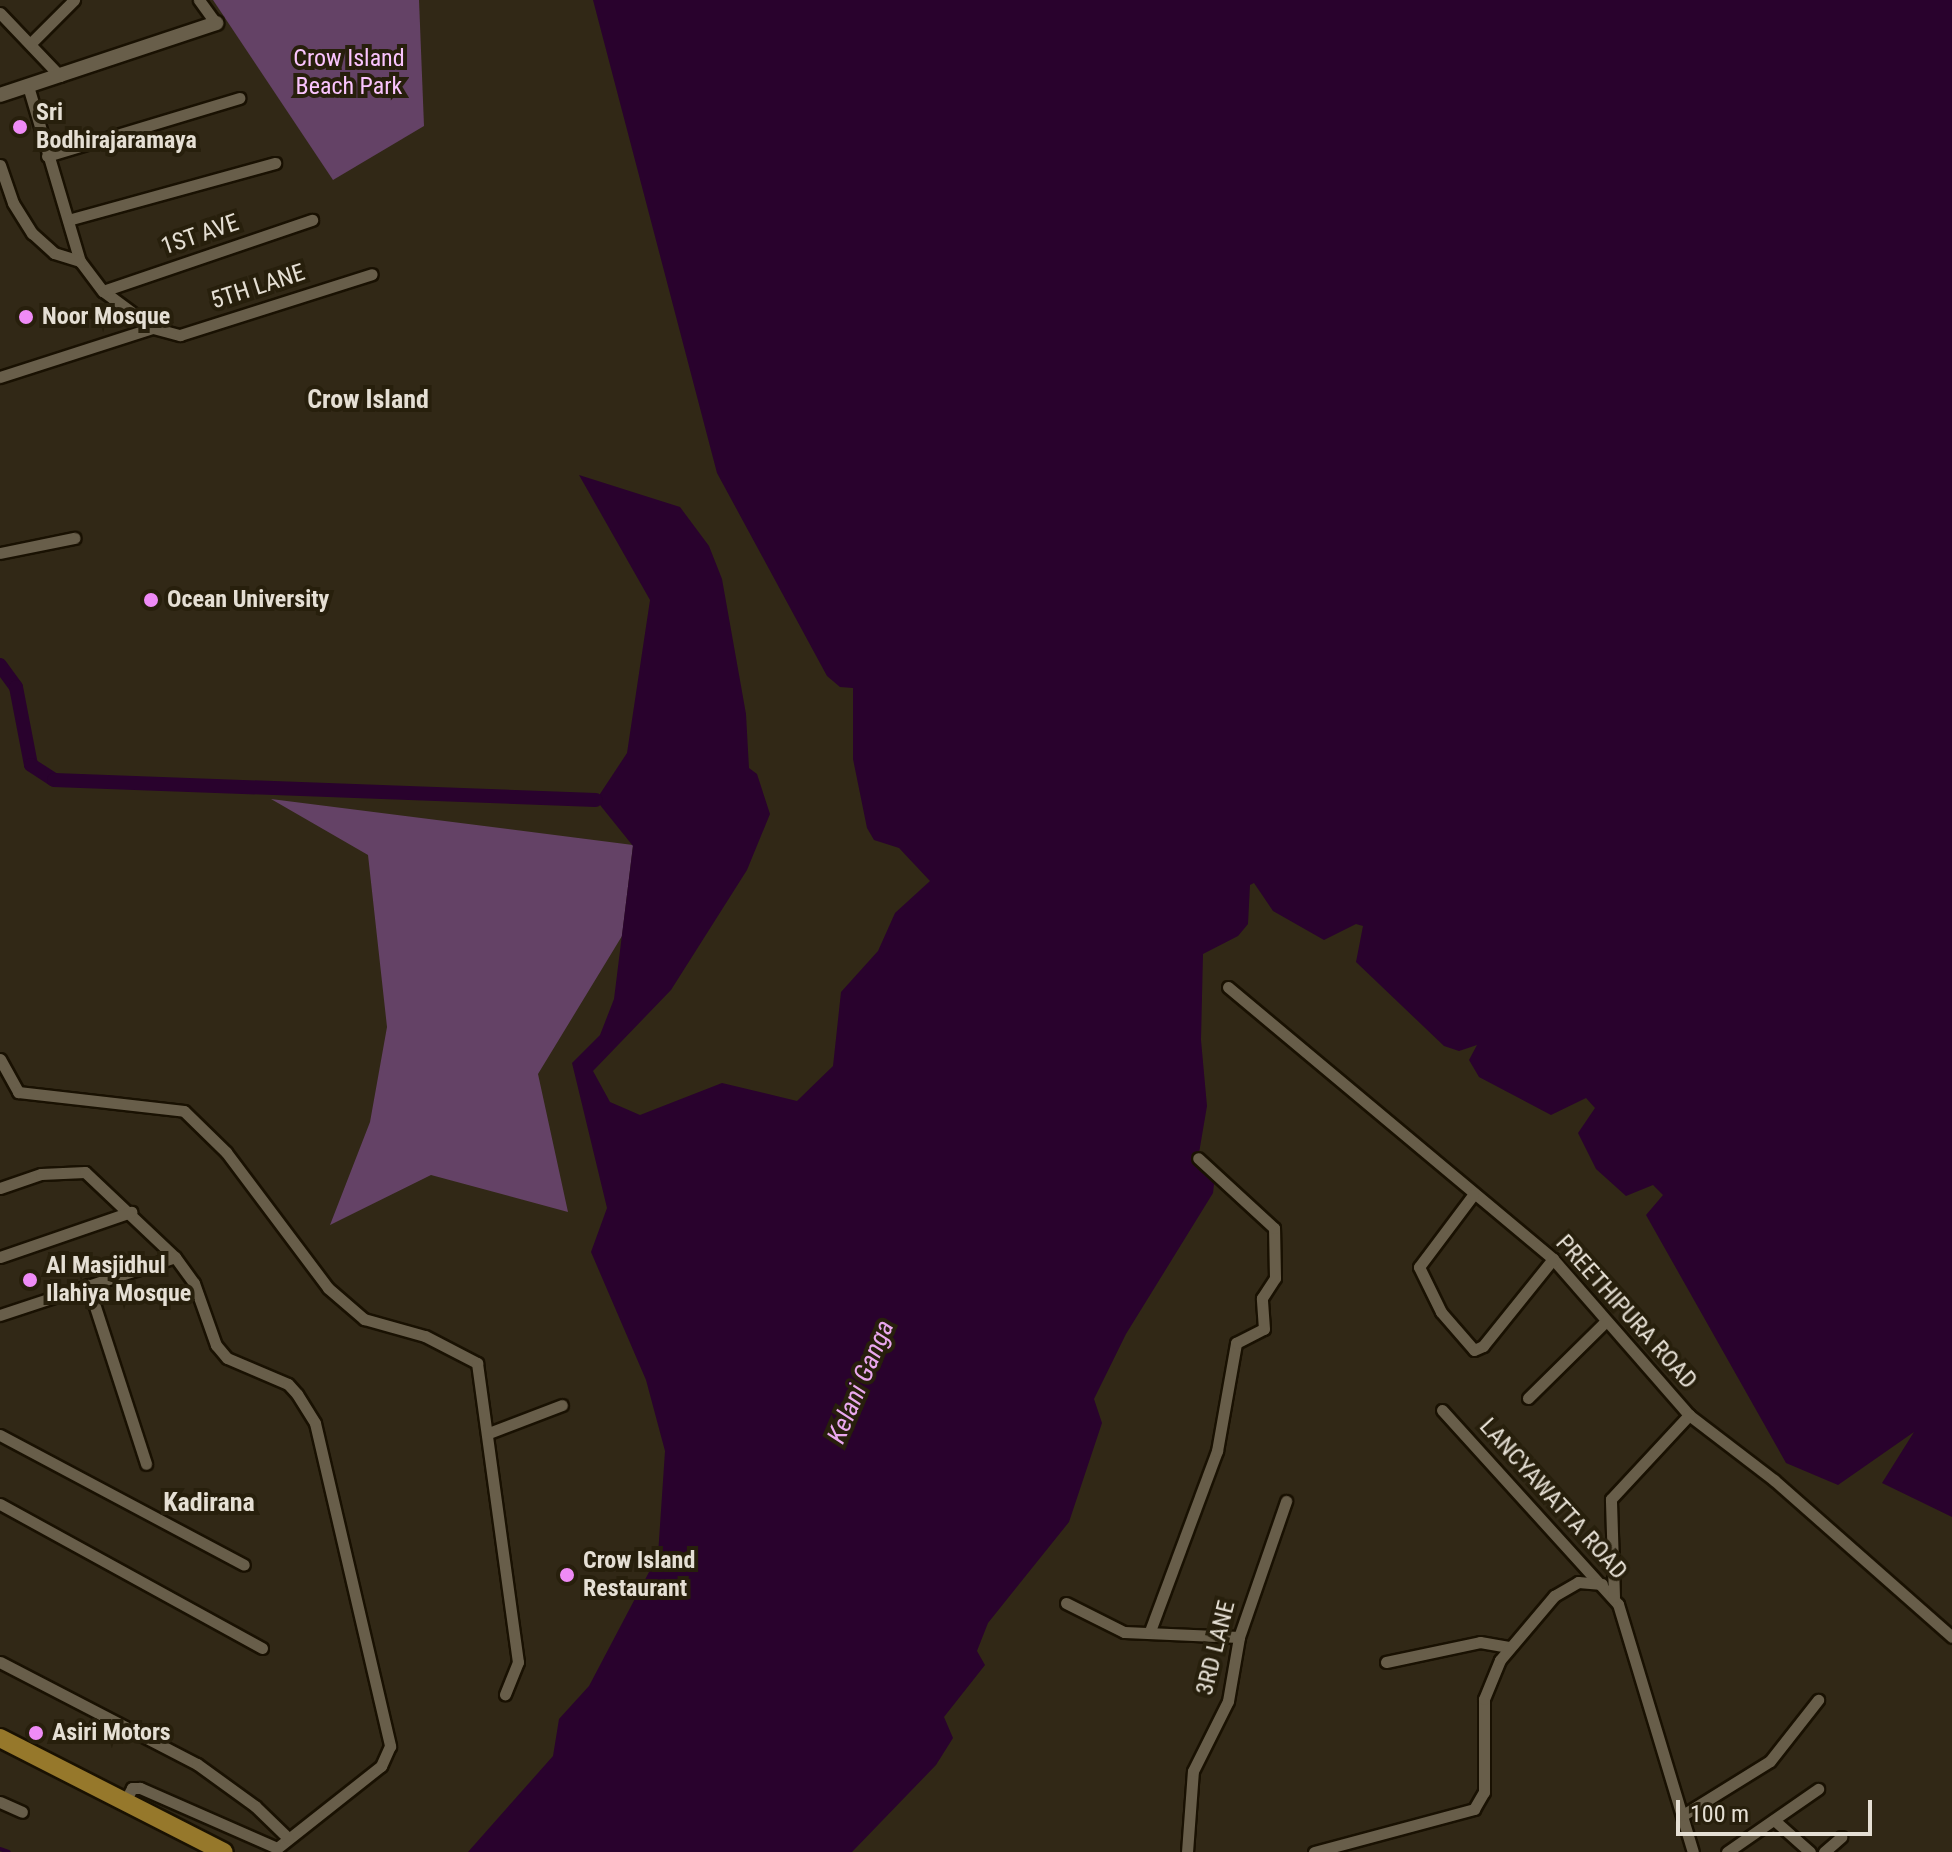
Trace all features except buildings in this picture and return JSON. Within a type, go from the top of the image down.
[{"type":"main road","points":[[0,1738],[224,1852]]},
{"type":"street","points":[[31,43],[74,0]]},
{"type":"street","points":[[0,95],[216,23],[199,0]]},
{"type":"street","points":[[0,13],[60,76]]},
{"type":"street","points":[[28,86],[80,261],[103,291],[153,328]]},
{"type":"street","points":[[47,156],[239,98]]},
{"type":"street","points":[[68,220],[275,163]]},
{"type":"street","points":[[0,165],[13,203],[32,233],[54,253],[80,261]]},
{"type":"street","name":"1ST AVE","points":[[103,291],[312,220]]},
{"type":"street","name":"5TH LANE","points":[[153,328],[180,335],[372,274]]},
{"type":"street","points":[[0,377],[153,328]]},
{"type":"street","points":[[0,553],[74,538]]},
{"type":"street","name":"PREETHIPURA ROAD","points":[[1228,987],[1553,1259],[1689,1415],[1774,1480],[1952,1637]]},
{"type":"street","points":[[0,1059],[18,1092],[68,1102],[184,1111],[226,1152],[340,1299],[364,1319],[425,1336],[477,1363],[518,1662],[505,1695]]},
{"type":"street","points":[[1150,1631],[1217,1451],[1236,1343],[1264,1329],[1262,1298],[1275,1278],[1274,1228],[1198,1158]]},
{"type":"street","points":[[0,1188],[73,1170],[85,1172],[131,1212],[175,1257],[194,1283],[216,1345],[227,1358],[288,1384],[315,1423],[390,1746],[381,1766],[288,1838],[281,1850],[140,1788],[132,1788],[126,1800]]},
{"type":"street","points":[[1473,1195],[1419,1267],[1441,1312],[1474,1350],[1483,1346],[1553,1259]]},
{"type":"street","points":[[0,1257],[131,1212]]},
{"type":"street","points":[[0,1315],[175,1257]]},
{"type":"street","points":[[88,1285],[146,1464]]},
{"type":"street","points":[[1528,1398],[1606,1321]]},
{"type":"street","points":[[489,1433],[562,1405]]},
{"type":"street","name":"LANCYAWATTA ROAD","points":[[1442,1410],[1614,1597],[1632,1637],[1693,1852]]},
{"type":"street","points":[[1614,1597],[1611,1499],[1689,1415]]},
{"type":"street","points":[[0,1435],[244,1565]]},
{"type":"street","name":"3RD LANE","points":[[1187,1852],[1193,1771],[1228,1701],[1239,1637],[1286,1501]]},
{"type":"street","points":[[0,1504],[262,1648]]},
{"type":"street","points":[[1314,1852],[1468,1813],[1479,1804],[1484,1792],[1484,1699],[1509,1647],[1554,1596],[1578,1582],[1602,1584]]},
{"type":"street","points":[[1066,1603],[1115,1629],[1239,1637]]},
{"type":"street","points":[[1386,1662],[1480,1642],[1509,1647]]},
{"type":"street","points":[[0,1662],[197,1764],[255,1806],[288,1838]]},
{"type":"street","points":[[1683,1815],[1770,1761],[1818,1700]]},
{"type":"street","points":[[1727,1852],[1818,1789]]},
{"type":"street","points":[[0,1802],[22,1812]]},
{"type":"street","points":[[1774,1820],[1810,1852]]},
{"type":"street","points":[[1824,1852],[1841,1837]]},
{"type":"green space","name":"Crow Island Beach Park","points":[[213,0],[419,0],[424,126],[333,180]]},
{"type":"green space","points":[[271,799],[633,845],[622,936],[538,1074],[568,1212],[431,1175],[330,1225],[370,1122],[387,1027],[368,855]]},
{"type":"water","name":"Kelani Ganga","points":[[593,0],[1952,0],[1952,1517],[1882,1483],[1914,1432],[1838,1485],[1786,1463],[1646,1215],[1663,1195],[1653,1185],[1626,1196],[1596,1169],[1578,1133],[1595,1108],[1586,1098],[1551,1115],[1479,1077],[1469,1060],[1477,1045],[1459,1051],[1444,1046],[1356,962],[1363,926],[1356,924],[1324,940],[1273,911],[1254,883],[1250,885],[1248,924],[1238,936],[1203,954],[1201,1040],[1207,1106],[1198,1159],[1215,1176],[1213,1193],[1126,1334],[1094,1399],[1102,1423],[1069,1522],[988,1623],[977,1651],[985,1665],[944,1717],[953,1738],[936,1765],[852,1852],[468,1852],[553,1756],[559,1719],[589,1686],[658,1555],[665,1451],[646,1380],[591,1252],[607,1208],[572,1063],[600,1035],[614,999],[633,846],[596,800],[627,753],[650,600],[579,475],[680,507],[709,546],[722,579],[746,714],[749,768],[757,774],[770,814],[747,870],[671,990],[593,1071],[610,1102],[640,1115],[722,1083],[797,1101],[833,1066],[841,992],[878,951],[895,913],[930,881],[899,848],[874,840],[867,828],[853,759],[853,688],[840,687],[827,676],[717,473]]},
{"type":"waterway","points":[[0,665],[16,687],[31,765],[54,780],[596,800]]},
{"type":"waterway","points":[[0,1849],[9,1852]]},
{"type":"place","name":"Sri Bodhirajaramaya","points":[[20,127]]},
{"type":"place","name":"Noor Mosque","points":[[26,317]]},
{"type":"place","name":"Ocean University","points":[[151,600]]},
{"type":"place","name":"Al Masjidhul Ilahiya Mosque","points":[[30,1280]]},
{"type":"place","name":"Crow Island Restaurant","points":[[567,1575]]},
{"type":"place","name":"Asiri Motors","points":[[36,1733]]},
{"type":"district","name":"Crow Island","points":[[368,400]]},
{"type":"district","name":"Kadirana","points":[[209,1503]]}]
